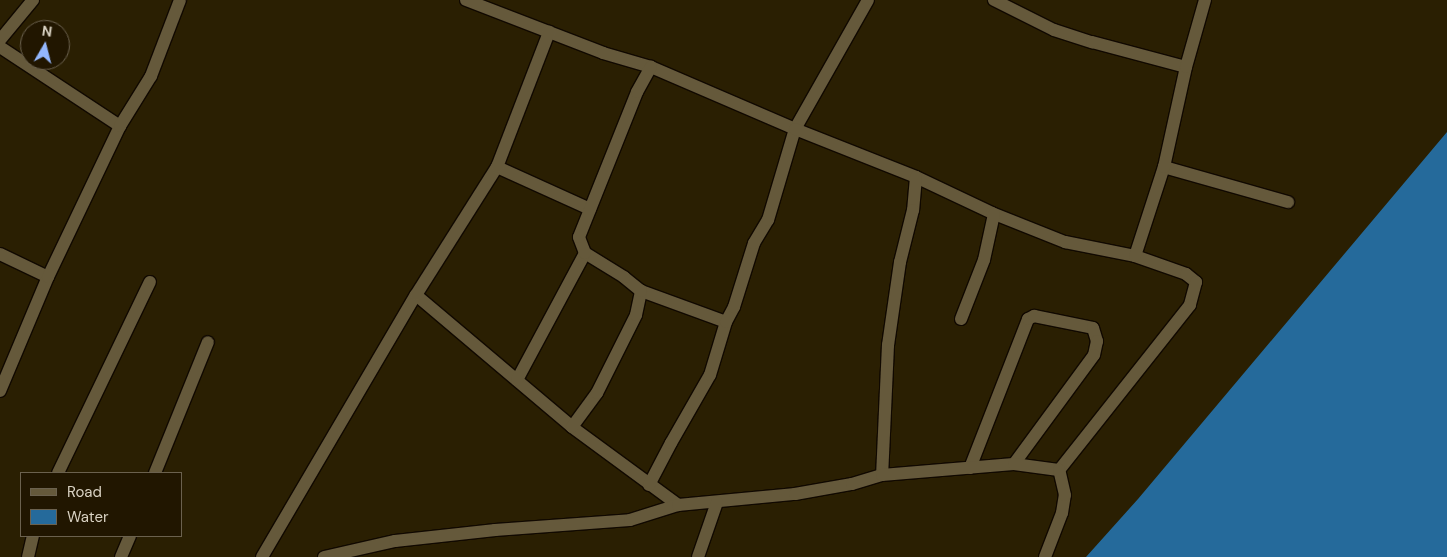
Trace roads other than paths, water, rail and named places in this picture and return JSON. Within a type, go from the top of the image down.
[{"type":"street","points":[[0,40],[33,0]]},
{"type":"street","points":[[0,391],[48,276],[120,126],[151,76],[180,0]]},
{"type":"street","points":[[466,0],[603,54],[651,67],[795,129],[916,177],[994,214],[1065,242],[1135,256],[1186,274],[1196,282],[1190,305],[1059,470]]},
{"type":"street","points":[[649,485],[670,443],[710,376],[726,322],[734,307],[754,243],[768,220],[795,129],[868,0]]},
{"type":"street","points":[[994,0],[1054,30],[1186,67]]},
{"type":"street","points":[[1135,256],[1164,167],[1186,67],[1205,0]]},
{"type":"street","points":[[262,557],[416,295],[496,167],[549,32]]},
{"type":"street","points":[[0,47],[120,126]]},
{"type":"street","points":[[651,67],[637,92],[579,237],[585,253],[624,277],[641,291],[726,322]]},
{"type":"street","points":[[496,167],[590,209]]},
{"type":"street","points":[[1164,167],[1288,202]]},
{"type":"street","points":[[882,475],[888,345],[900,262],[913,210],[916,177]]},
{"type":"street","points":[[961,319],[984,260],[994,214]]},
{"type":"street","points":[[517,380],[585,253]]},
{"type":"street","points":[[0,254],[48,276]]},
{"type":"street","points":[[58,472],[150,282]]},
{"type":"street","points":[[572,427],[597,393],[624,343],[636,315],[641,291]]},
{"type":"street","points":[[416,295],[572,427],[678,505]]},
{"type":"street","points":[[970,468],[1028,319],[1034,316],[1093,328],[1097,341],[1094,355],[1014,464]]},
{"type":"street","points":[[155,472],[208,342]]},
{"type":"street","points":[[324,557],[395,541],[495,530],[630,520],[678,505],[795,494],[852,484],[882,475],[1014,464],[1059,470]]},
{"type":"street","points":[[1045,557],[1062,512],[1065,495],[1059,470]]},
{"type":"street","points":[[698,557],[717,502]]},
{"type":"street","points":[[28,557],[33,537]]},
{"type":"street","points":[[121,557],[130,537]]},
{"type":"water","points":[[1447,132],[1447,557],[1086,557],[1138,499]]}]
